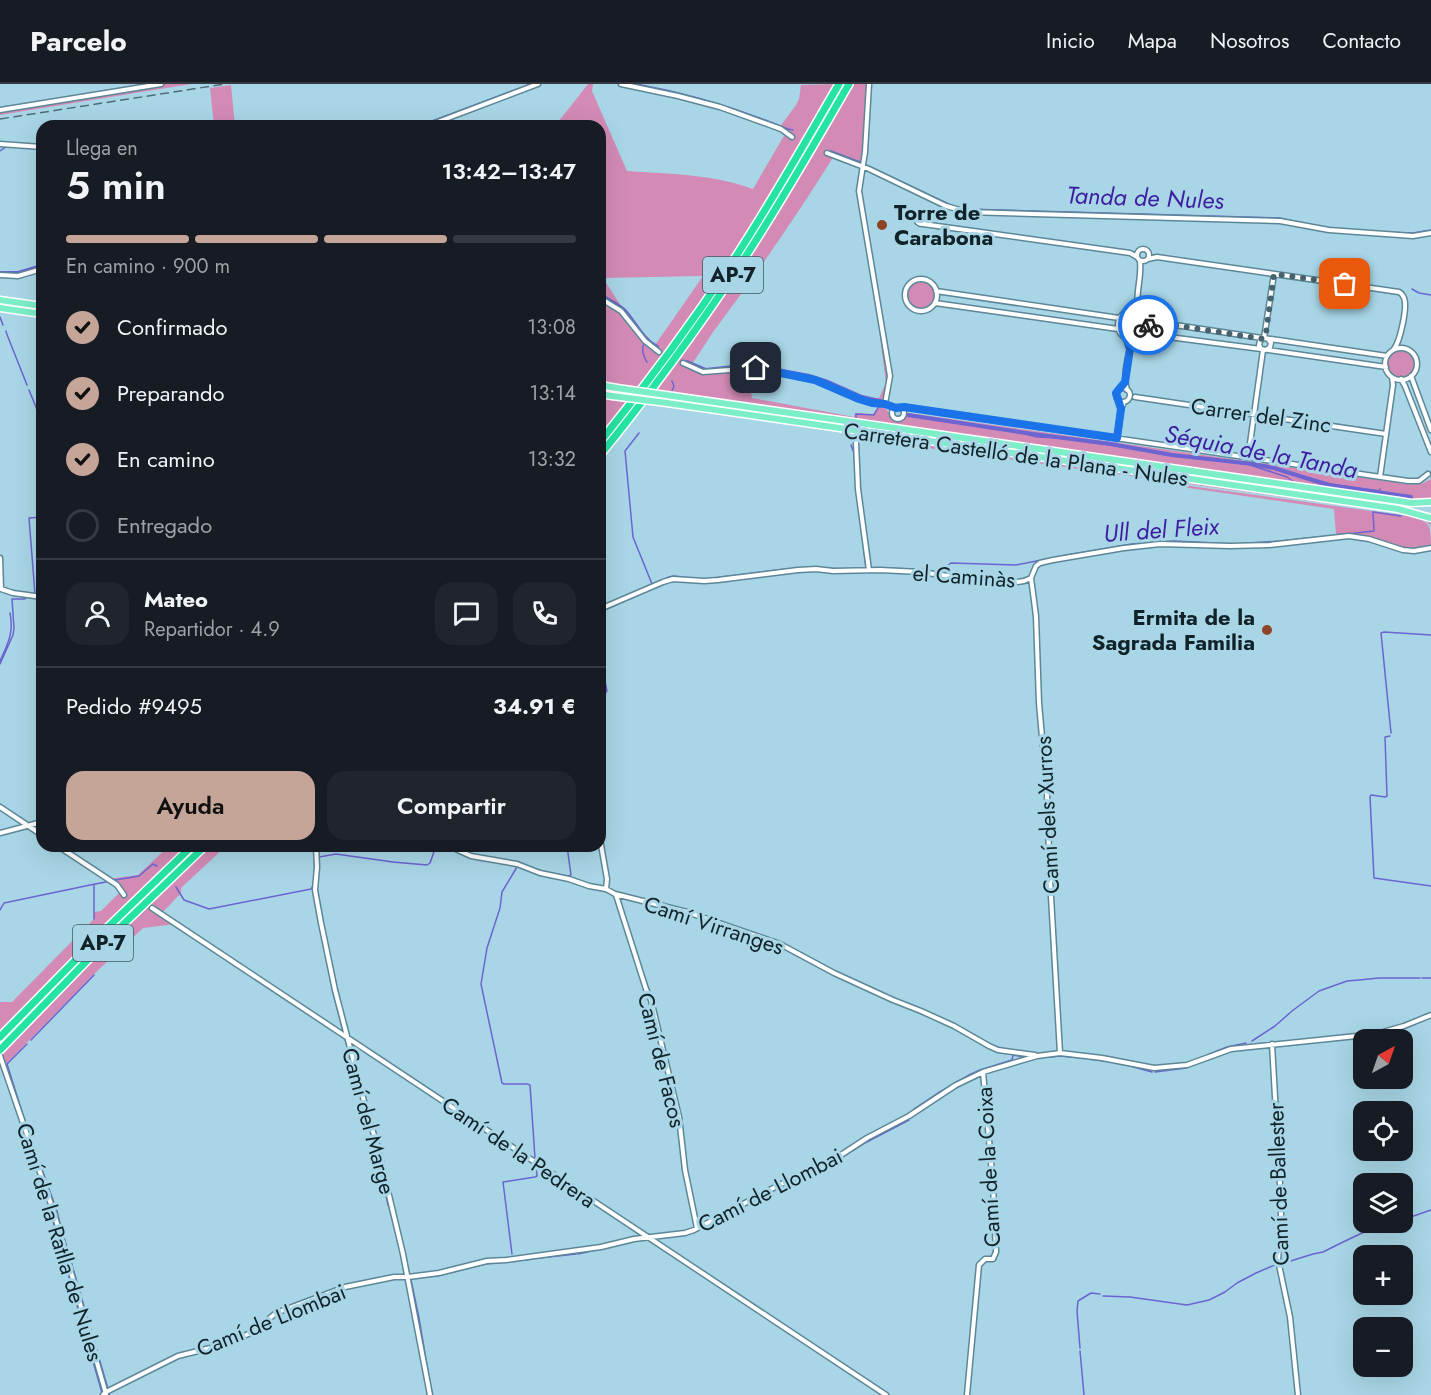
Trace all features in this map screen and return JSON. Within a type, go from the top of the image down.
[{"type":"highway","name":"AP-7","points":[[606,434],[733,262],[787,175],[839,84]]},
{"type":"highway","name":"AP-7","points":[[606,447],[674,360],[738,268],[794,180],[849,84]]},
{"type":"highway","name":"AP-7","points":[[0,1037],[186,852]]},
{"type":"highway","name":"AP-7","points":[[3,1047],[109,938],[199,852]]},
{"type":"main road","points":[[0,300],[36,305]]},
{"type":"main road","points":[[0,308],[36,313]]},
{"type":"main road","name":"Carretera Castelló de la Plana - Nules","points":[[606,386],[1399,501],[1431,502]]},
{"type":"main road","name":"Carretera Castelló de la Plana - Nules","points":[[606,395],[1398,509],[1431,518]]},
{"type":"street","points":[[0,110],[161,84]]},
{"type":"street","points":[[443,120],[538,84]]},
{"type":"street","points":[[621,84],[720,107],[781,129],[792,137]]},
{"type":"street","points":[[869,84],[866,137],[859,191],[890,376],[885,404],[893,417],[898,419],[903,413],[915,409]]},
{"type":"street","points":[[0,144],[36,147]]},
{"type":"street","points":[[827,153],[862,166],[946,206],[967,212],[1280,221],[1329,230],[1413,236],[1431,233]]},
{"type":"street","points":[[938,226],[929,219],[925,212],[917,214],[917,221],[923,224],[1130,253],[1142,258],[1156,257],[1399,292],[1405,304],[1399,340],[1387,356],[1386,368],[1392,376],[1394,385],[1380,477]]},
{"type":"street","points":[[923,224],[929,219]]},
{"type":"street","points":[[1135,310],[1141,269],[1141,249],[1145,249],[1156,257]]},
{"type":"street","points":[[1142,258],[1149,253]]},
{"type":"street","points":[[0,275],[18,276],[36,271]]},
{"type":"street","points":[[1265,339],[1274,274]]},
{"type":"street","points":[[920,279],[930,282],[936,291],[935,303],[928,309],[918,311],[910,306],[905,292],[910,283],[920,279]]},
{"type":"street","points":[[936,291],[1119,318]]},
{"type":"street","points":[[606,302],[621,311],[645,341],[659,352]]},
{"type":"street","points":[[935,303],[1118,329]]},
{"type":"street","points":[[1135,310],[1144,315],[1148,321],[1148,328],[1141,339],[1127,340],[1121,336],[1117,323],[1125,312],[1135,310]]},
{"type":"street","points":[[1148,321],[1387,356]]},
{"type":"street","points":[[1146,334],[1386,368]]},
{"type":"street","points":[[1248,458],[1264,350],[1270,346],[1270,342],[1265,339]]},
{"type":"street","points":[[1264,350],[1259,345],[1260,341],[1265,339]]},
{"type":"street","points":[[1127,340],[1130,349]]},
{"type":"street","points":[[1399,340],[1402,348]]},
{"type":"street","points":[[1117,438],[1121,409],[1126,397],[1125,382],[1130,349],[1134,341]]},
{"type":"street","points":[[1394,349],[1402,348],[1412,352],[1417,362],[1411,376],[1400,379],[1394,385]]},
{"type":"street","points":[[683,363],[703,372],[756,368],[815,380],[859,399],[898,408],[903,413]]},
{"type":"street","points":[[1392,376],[1400,379],[1405,386],[1431,452]]},
{"type":"street","points":[[1411,376],[1431,430]]},
{"type":"street","points":[[1125,382],[1116,393],[1117,398],[1126,397]]},
{"type":"street","name":"Carrer del Zinc","points":[[1120,389],[1126,397],[1386,434]]},
{"type":"street","points":[[892,413],[893,410],[904,407],[1408,481],[1419,481],[1428,474]]},
{"type":"street","points":[[856,442],[858,489],[869,570]]},
{"type":"street","name":"el Caminàs","points":[[606,606],[673,579],[718,580],[798,570],[920,572],[992,582],[1017,582],[1031,578],[1036,566],[1040,563],[1160,544],[1269,545],[1349,536],[1369,539],[1403,550],[1414,551],[1430,548]]},
{"type":"street","points":[[0,558],[1,590],[36,596]]},
{"type":"street","name":"Camí dels Xurros","points":[[1031,578],[1036,616],[1047,794],[1060,1053]]},
{"type":"street","points":[[0,807],[36,831]]},
{"type":"street","points":[[0,833],[36,824]]},
{"type":"street","points":[[67,852],[117,885],[124,895]]},
{"type":"street","name":"Camí del Marge","points":[[316,852],[315,890],[335,990],[377,1145],[408,1277],[430,1395]]},
{"type":"street","name":"Camí Virranges","points":[[462,852],[471,856],[517,864],[540,873],[687,912],[780,944],[834,973],[954,1026],[989,1046],[1036,1056]]},
{"type":"street","points":[[602,852],[607,879],[606,889]]},
{"type":"street","name":"Camí de Facos","points":[[615,894],[651,1000],[679,1117],[685,1170],[698,1228]]},
{"type":"street","name":"Camí de la Pedrera","points":[[152,908],[886,1395]]},
{"type":"street","name":"Camí de Llombai","points":[[105,1394],[178,1356],[218,1346],[246,1335],[276,1313],[345,1287],[394,1277],[439,1273],[487,1261],[602,1247],[647,1237],[685,1233],[781,1184],[821,1168],[956,1085],[983,1072],[1036,1056],[1060,1053],[1162,1068],[1187,1065],[1231,1049],[1376,1034],[1431,1015]]},
{"type":"street","name":"Camí de Ballester","points":[[1272,1044],[1281,1202],[1278,1260],[1290,1317],[1298,1395]]},
{"type":"street","name":"Camí de la Ratlla de Nules","points":[[0,1056],[54,1213],[105,1394]]},
{"type":"street","name":"Camí de la Coixa","points":[[968,1395],[979,1265],[985,1259],[993,1259],[996,1252],[993,1185],[983,1072]]},
{"type":"shaded area","points":[[142,84],[191,84],[0,115],[0,107]]},
{"type":"shaded area","points":[[588,84],[593,84],[592,91],[605,120],[560,120]]},
{"type":"shaded area","points":[[836,84],[761,212],[700,305],[639,389],[606,384],[606,283],[621,306],[621,311],[653,348],[703,276],[606,278],[606,123],[627,171],[722,180],[753,189],[785,134],[779,128],[796,105],[801,85]]},
{"type":"shaded area","points":[[851,84],[869,84],[862,166],[834,156],[777,243],[690,366],[703,373],[747,368],[752,398],[854,417],[855,413],[873,414],[880,404],[873,403],[879,398],[886,383],[874,289],[889,373],[884,406],[894,420],[901,419],[909,413],[1407,484],[1421,484],[1431,479],[1431,498],[1411,501],[653,391],[679,357]]},
{"type":"shaded area","points":[[231,85],[234,120],[213,120],[210,88]]},
{"type":"shaded area","points":[[921,281],[931,285],[935,295],[931,305],[921,309],[911,305],[907,295],[911,285]]},
{"type":"shaded area","points":[[1133,311],[1143,315],[1147,325],[1143,335],[1133,339],[1123,335],[1119,325],[1123,315]]},
{"type":"shaded area","points":[[1401,350],[1411,354],[1415,364],[1411,374],[1401,378],[1391,374],[1387,364],[1391,354]]},
{"type":"shaded area","points":[[606,399],[626,402],[606,427]]},
{"type":"shaded area","points":[[645,402],[1403,512],[1427,519],[1431,527],[1421,518],[1412,515],[869,440],[840,431]]},
{"type":"shaded area","points":[[1161,482],[1408,516],[1428,525],[1431,546],[1423,549],[1405,549],[1360,535],[1336,535],[1334,509],[1161,484]]},
{"type":"shaded area","points":[[163,852],[180,852],[0,1034],[0,1002],[12,1002],[94,919],[94,912],[101,911],[120,892],[121,890],[108,879],[138,875]]},
{"type":"shaded area","points":[[202,852],[220,852],[181,888],[181,893],[161,914],[176,924],[143,928],[93,975],[5,1065],[0,1053],[101,949]]},
{"type":"waterway","name":"Tanda de Nules","points":[[435,120],[531,84]]},
{"type":"waterway","name":"Tanda de Nules","points":[[636,84],[713,102],[793,130]]},
{"type":"waterway","points":[[13,144],[36,144]]},
{"type":"waterway","name":"Tanda de Nules","points":[[0,151],[6,147]]},
{"type":"waterway","name":"Tanda de Nules","points":[[831,151],[860,162]]},
{"type":"waterway","name":"Tanda de Nules","points":[[866,165],[955,207]]},
{"type":"waterway","name":"Tanda de Nules","points":[[965,209],[1279,218],[1317,226]]},
{"type":"waterway","name":"Tanda de Nules","points":[[1324,227],[1334,229]]},
{"type":"waterway","name":"Tanda de Nules","points":[[1378,232],[1413,233],[1431,230]]},
{"type":"waterway","name":"Séquia de la Tanda","points":[[0,273],[18,273],[36,268]]},
{"type":"waterway","points":[[1412,289],[1431,295]]},
{"type":"waterway","name":"Séquia de la Tanda","points":[[606,298],[625,311],[643,335],[657,347]]},
{"type":"waterway","points":[[0,317],[3,325]]},
{"type":"waterway","points":[[6,331],[27,385]]},
{"type":"waterway","points":[[644,344],[643,353],[647,362]]},
{"type":"waterway","name":"Séquia de la Tanda","points":[[687,362],[706,370],[751,365],[809,376],[862,397],[884,402]]},
{"type":"waterway","points":[[672,381],[674,386],[672,391]]},
{"type":"waterway","points":[[29,390],[36,407]]},
{"type":"waterway","points":[[856,419],[856,414],[874,415],[879,406]]},
{"type":"waterway","name":"Séquia de la Tanda","points":[[906,415],[1010,430],[1037,437],[1061,438],[1167,455],[1247,464],[1287,477],[1295,483]]},
{"type":"waterway","name":"Séquia de la Tanda","points":[[908,415],[1103,443]]},
{"type":"waterway","points":[[639,433],[625,451],[633,537],[652,584]]},
{"type":"waterway","name":"Séquia de la Tanda","points":[[1105,443],[1172,455],[1253,464],[1274,468],[1328,485],[1411,497]]},
{"type":"waterway","points":[[851,445],[854,453],[856,483]]},
{"type":"waterway","name":"Séquia de la Tanda","points":[[1274,468],[1331,484],[1380,491],[1380,489]]},
{"type":"waterway","points":[[858,501],[866,568]]},
{"type":"waterway","name":"Ull del Fleix","points":[[1237,544],[1374,531],[1373,512],[1401,516]]},
{"type":"waterway","points":[[11,591],[35,594],[29,518],[36,517]]},
{"type":"waterway","name":"Ull del Fleix","points":[[871,568],[918,569],[938,572],[951,563],[1016,565],[1132,544],[1174,541],[1232,544]]},
{"type":"waterway","name":"Ull del Fleix","points":[[705,579],[814,567]]},
{"type":"waterway","name":"Ull del Fleix","points":[[825,568],[841,569]]},
{"type":"waterway","name":"Ull del Fleix","points":[[606,604],[669,577],[691,578]]},
{"type":"waterway","points":[[606,609],[653,588]]},
{"type":"waterway","points":[[0,664],[13,635],[12,599],[32,598]]},
{"type":"waterway","points":[[0,661],[11,632],[10,613]]},
{"type":"waterway","points":[[1391,733],[1381,633],[1431,635]]},
{"type":"waterway","points":[[606,686],[606,692]]},
{"type":"waterway","points":[[1390,736],[1385,737],[1387,796],[1371,795],[1370,797],[1374,878],[1431,886]]},
{"type":"waterway","points":[[319,857],[336,854],[427,865],[434,852]]},
{"type":"waterway","points":[[550,873],[571,875],[568,852]]},
{"type":"waterway","points":[[115,880],[139,876],[153,864],[157,866]]},
{"type":"waterway","points":[[314,875],[315,865]]},
{"type":"waterway","points":[[517,867],[502,892],[500,908],[487,948],[481,984],[502,1083],[530,1085],[535,1158]]},
{"type":"waterway","points":[[94,919],[94,885],[106,882]]},
{"type":"waterway","points":[[0,910],[4,903],[95,884]]},
{"type":"waterway","points":[[176,887],[184,900],[209,909],[311,889],[313,886]]},
{"type":"waterway","points":[[317,912],[343,1031]]},
{"type":"waterway","points":[[31,1040],[94,975]]},
{"type":"waterway","points":[[1252,1041],[1319,991],[1347,981],[1420,978]]},
{"type":"waterway","points":[[1422,978],[1431,978]]},
{"type":"waterway","points":[[345,1039],[348,1050]]},
{"type":"waterway","points":[[1207,1055],[1246,1043]]},
{"type":"waterway","points":[[27,1044],[7,1064],[61,1228]]},
{"type":"waterway","points":[[348,1052],[356,1083]]},
{"type":"waterway","points":[[914,1109],[971,1074],[1012,1060],[1013,1055],[1024,1057]]},
{"type":"waterway","points":[[1037,1058],[1061,1056],[1082,1058]]},
{"type":"waterway","points":[[1089,1059],[1119,1063],[1152,1072]]},
{"type":"waterway","points":[[2,1068],[40,1177]]},
{"type":"waterway","points":[[1155,1072],[1186,1068]]},
{"type":"waterway","points":[[357,1086],[369,1123]]},
{"type":"waterway","points":[[816,1173],[863,1144],[909,1120]]},
{"type":"waterway","points":[[380,1165],[388,1205]]},
{"type":"waterway","points":[[512,1254],[503,1182],[535,1177],[537,1176],[536,1166]]},
{"type":"waterway","points":[[778,1187],[811,1175]]},
{"type":"waterway","points":[[45,1193],[102,1393]]},
{"type":"waterway","points":[[718,1220],[750,1202]]},
{"type":"waterway","points":[[389,1207],[398,1241]]},
{"type":"waterway","points":[[1413,1216],[1431,1210]]},
{"type":"waterway","points":[[658,1238],[693,1233],[717,1221]]},
{"type":"waterway","points":[[1281,1264],[1323,1252],[1362,1233]]},
{"type":"waterway","points":[[63,1234],[108,1389]]},
{"type":"waterway","points":[[578,1254],[631,1242]]},
{"type":"waterway","points":[[539,1258],[576,1254]]},
{"type":"waterway","points":[[441,1275],[485,1264],[534,1259]]},
{"type":"waterway","points":[[403,1263],[406,1276]]},
{"type":"waterway","points":[[1103,1296],[1130,1297],[1187,1305],[1209,1300],[1237,1283],[1277,1264]]},
{"type":"waterway","points":[[432,1395],[411,1280],[412,1278],[438,1276]]},
{"type":"waterway","points":[[1080,1348],[1078,1301],[1091,1293],[1100,1294]]},
{"type":"waterway","points":[[1080,1351],[1084,1395]]},
{"type":"railway","points":[[0,119],[225,84]]},
{"type":"way so far","points":[[1148,325],[1148,321],[1263,339],[1266,333],[1274,274],[1345,284]]},
{"type":"place","name":"Torre de Carabona","points":[[882,225]]},
{"type":"place","name":"Ermita de la Sagrada Familia","points":[[1267,630]]},
{"type":"route","points":[[756,368],[815,380],[859,399],[896,408],[904,407],[1117,438],[1121,409],[1116,393],[1125,382],[1130,349],[1127,340],[1141,339],[1146,334],[1148,325]]}]
